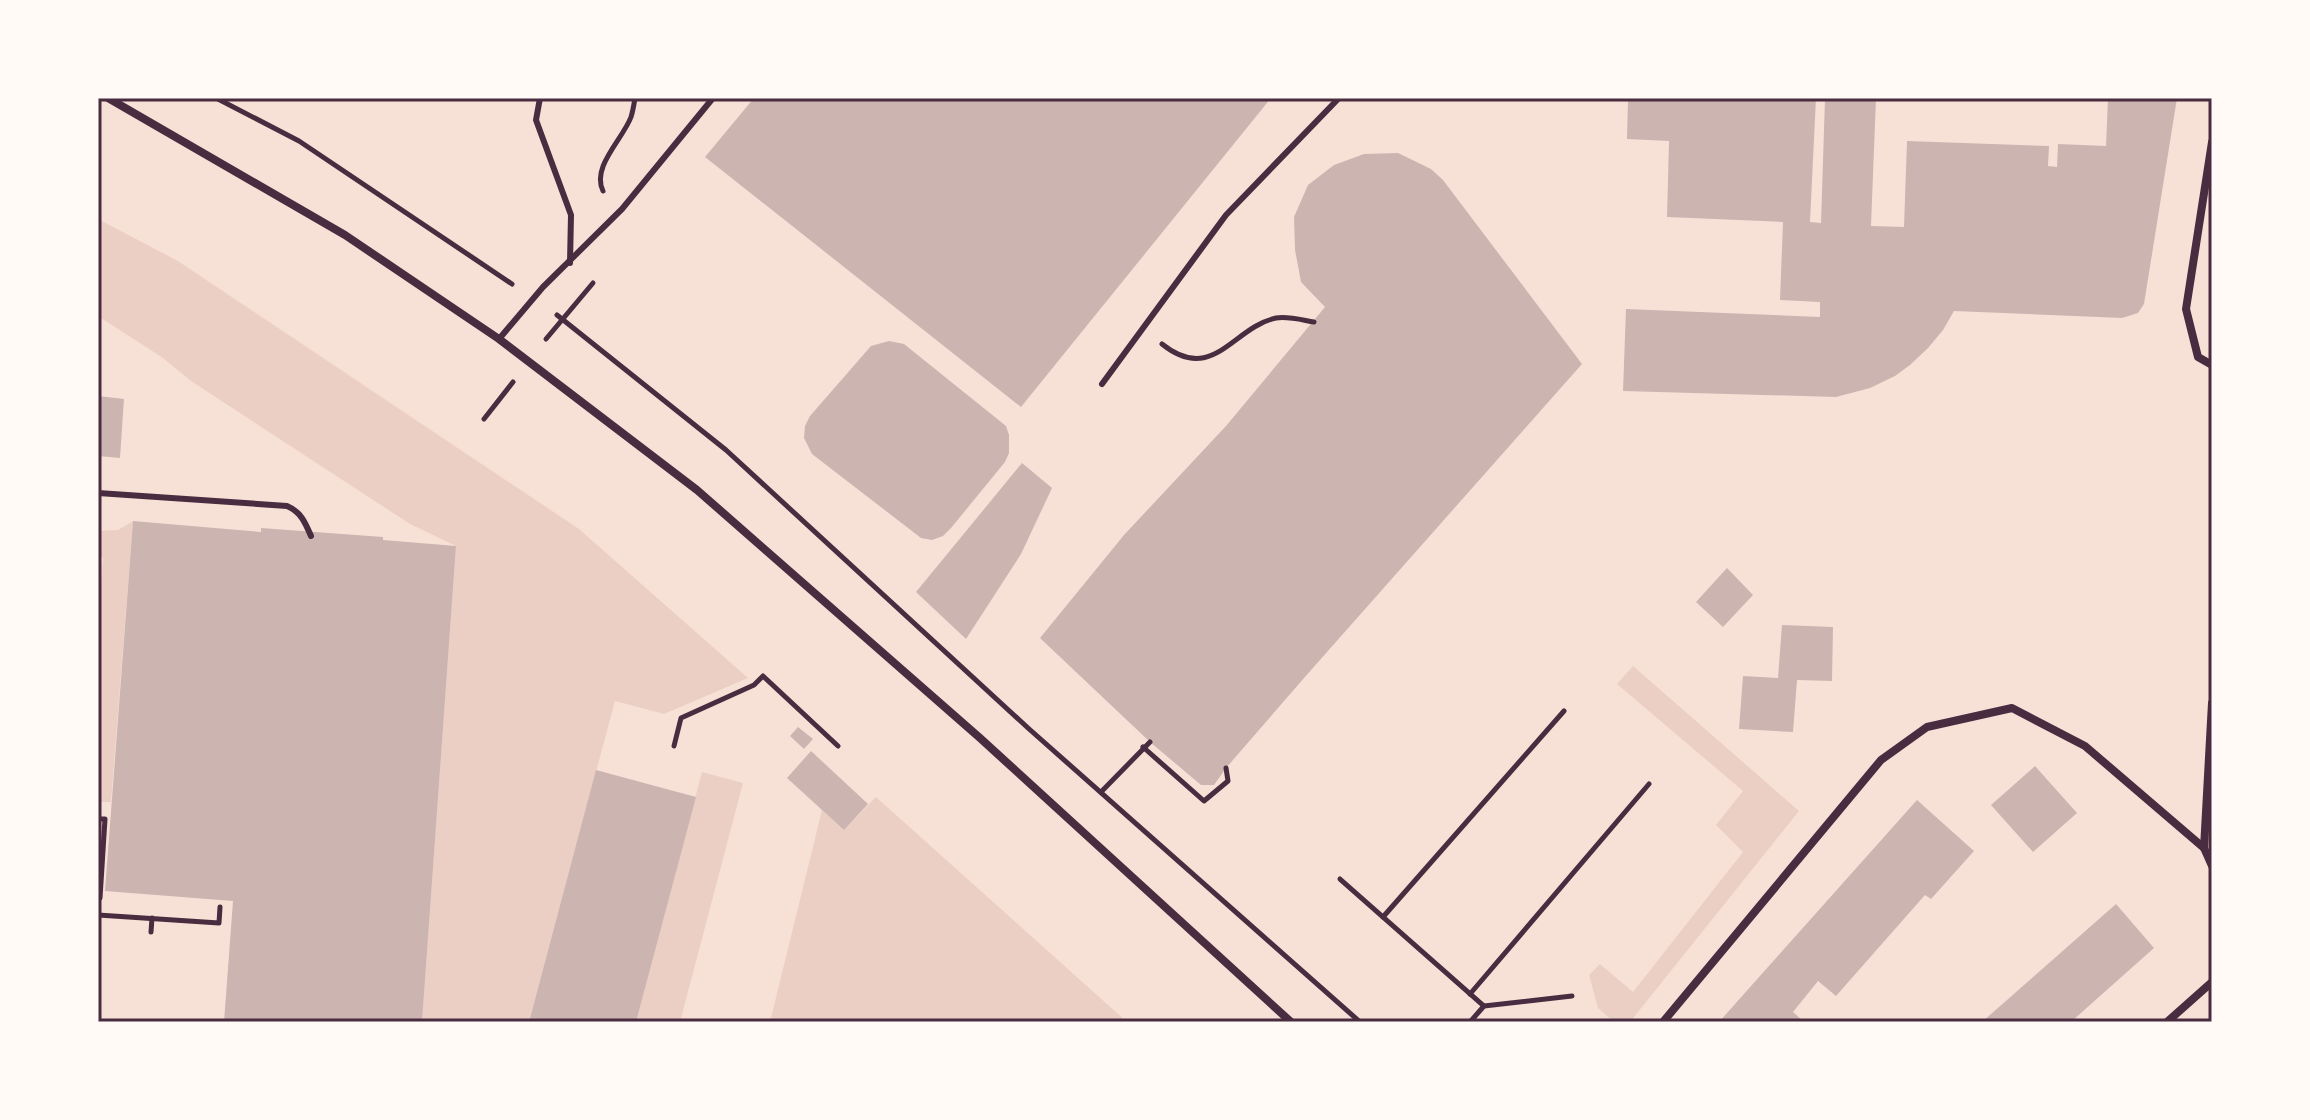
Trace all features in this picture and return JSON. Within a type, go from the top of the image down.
[{"type":"street","points":[[108,98],[345,235],[499,339],[697,490],[980,738],[1291,1022]]},
{"type":"street","points":[[2212,142],[2186,309],[2198,357],[2212,365]]},
{"type":"street","points":[[2204,848],[2212,703]]},
{"type":"street","points":[[1663,1022],[1881,760],[1927,727],[2012,708],[2085,746],[2204,848],[2212,866]]},
{"type":"street","points":[[2167,1022],[2212,982]]},
{"type":"lane","points":[[540,98],[536,120],[571,215],[570,263]]},
{"type":"lane","points":[[499,339],[543,287],[622,209],[713,98]]},
{"type":"lane","points":[[1102,384],[1226,215],[1339,98]]},
{"type":"lane","points":[[98,493],[287,506],[302,517],[311,536]]},
{"type":"path","points":[[216,98],[299,141],[535,299],[726,450],[1028,728],[1360,1022]]},
{"type":"path","points":[[1143,328],[1173,352],[1189,358],[1218,352],[1276,318],[1314,322]]},
{"type":"path","points":[[674,746],[681,718],[754,685],[763,676],[838,746]]},
{"type":"path","points":[[1383,917],[1564,711]]},
{"type":"path","points":[[1101,792],[1150,742]]},
{"type":"path","points":[[1143,747],[1204,801],[1228,781],[1226,768]]},
{"type":"path","points":[[1470,994],[1649,784]]},
{"type":"path","points":[[98,819],[105,819],[107,830],[98,898]]},
{"type":"path","points":[[1340,879],[1484,1006]]},
{"type":"path","points":[[98,915],[219,923],[220,907]]},
{"type":"path","points":[[151,932],[152,918]]},
{"type":"path","points":[[1470,1022],[1484,1006],[1572,996]]},
{"type":"shaded area","points":[[98,219],[178,261],[579,529],[748,678],[664,714],[615,701],[529,1022],[422,1022],[456,546],[410,524],[191,381],[163,358],[98,316]]},
{"type":"shaded area","points":[[133,521],[111,802],[98,802],[98,631],[103,558],[98,557],[98,531],[118,530]]},
{"type":"shaded area","points":[[1633,666],[1799,811],[1630,1022],[1614,1022],[1598,1008],[1589,975],[1600,964],[1633,992],[1743,852],[1716,825],[1743,791],[1617,684]]},
{"type":"shaded area","points":[[702,772],[743,783],[680,1022],[636,1022]]},
{"type":"shaded area","points":[[876,797],[1127,1022],[770,1022],[822,810],[844,830]]},
{"type":"building","points":[[754,98],[1271,98],[1021,407],[705,157]]},
{"type":"building","points":[[1628,98],[1816,98],[1810,222],[1821,223],[1825,98],[1876,98],[1871,226],[1904,227],[1907,141],[2049,146],[2048,166],[2057,167],[2058,144],[2106,146],[2108,98],[2177,98],[2144,304],[2138,313],[2122,318],[1954,311],[1928,348],[1895,376],[1870,388],[1836,397],[1623,391],[1626,309],[1820,317],[1820,302],[1780,300],[1783,222],[1667,217],[1669,141],[1627,139]]},
{"type":"building","points":[[1398,153],[1431,169],[1443,180],[1582,364],[1304,678],[1214,785],[1201,785],[1150,742],[1040,638],[1124,535],[1226,426],[1325,307],[1301,282],[1295,250],[1294,217],[1308,185],[1334,165],[1364,154]]},
{"type":"building","points":[[889,341],[904,344],[1006,426],[1009,435],[1009,453],[1005,462],[951,528],[943,536],[932,540],[921,538],[812,454],[804,438],[810,416],[871,346]]},
{"type":"building","points":[[98,396],[124,399],[120,458],[98,456]]},
{"type":"building","points":[[1022,463],[1052,488],[1021,554],[966,639],[916,592]]},
{"type":"building","points":[[133,521],[261,532],[261,528],[383,537],[383,540],[456,546],[422,1022],[224,1022],[233,901],[105,891]]},
{"type":"building","points":[[1727,568],[1753,595],[1723,627],[1696,602]]},
{"type":"building","points":[[1782,625],[1833,627],[1832,681],[1797,680],[1793,732],[1739,729],[1743,676],[1778,678]]},
{"type":"building","points":[[798,727],[813,739],[804,749],[790,736]]},
{"type":"building","points":[[811,751],[868,804],[844,830],[787,778]]},
{"type":"building","points":[[2035,766],[2077,813],[2033,852],[1991,805]]},
{"type":"building","points":[[596,770],[696,797],[636,1022],[529,1022]]},
{"type":"building","points":[[1917,800],[1974,851],[1931,899],[1925,895],[1836,996],[1818,981],[1793,1012],[1804,1022],[1719,1022]]},
{"type":"building","points":[[2116,904],[2154,948],[2072,1021],[1982,1022]]}]
